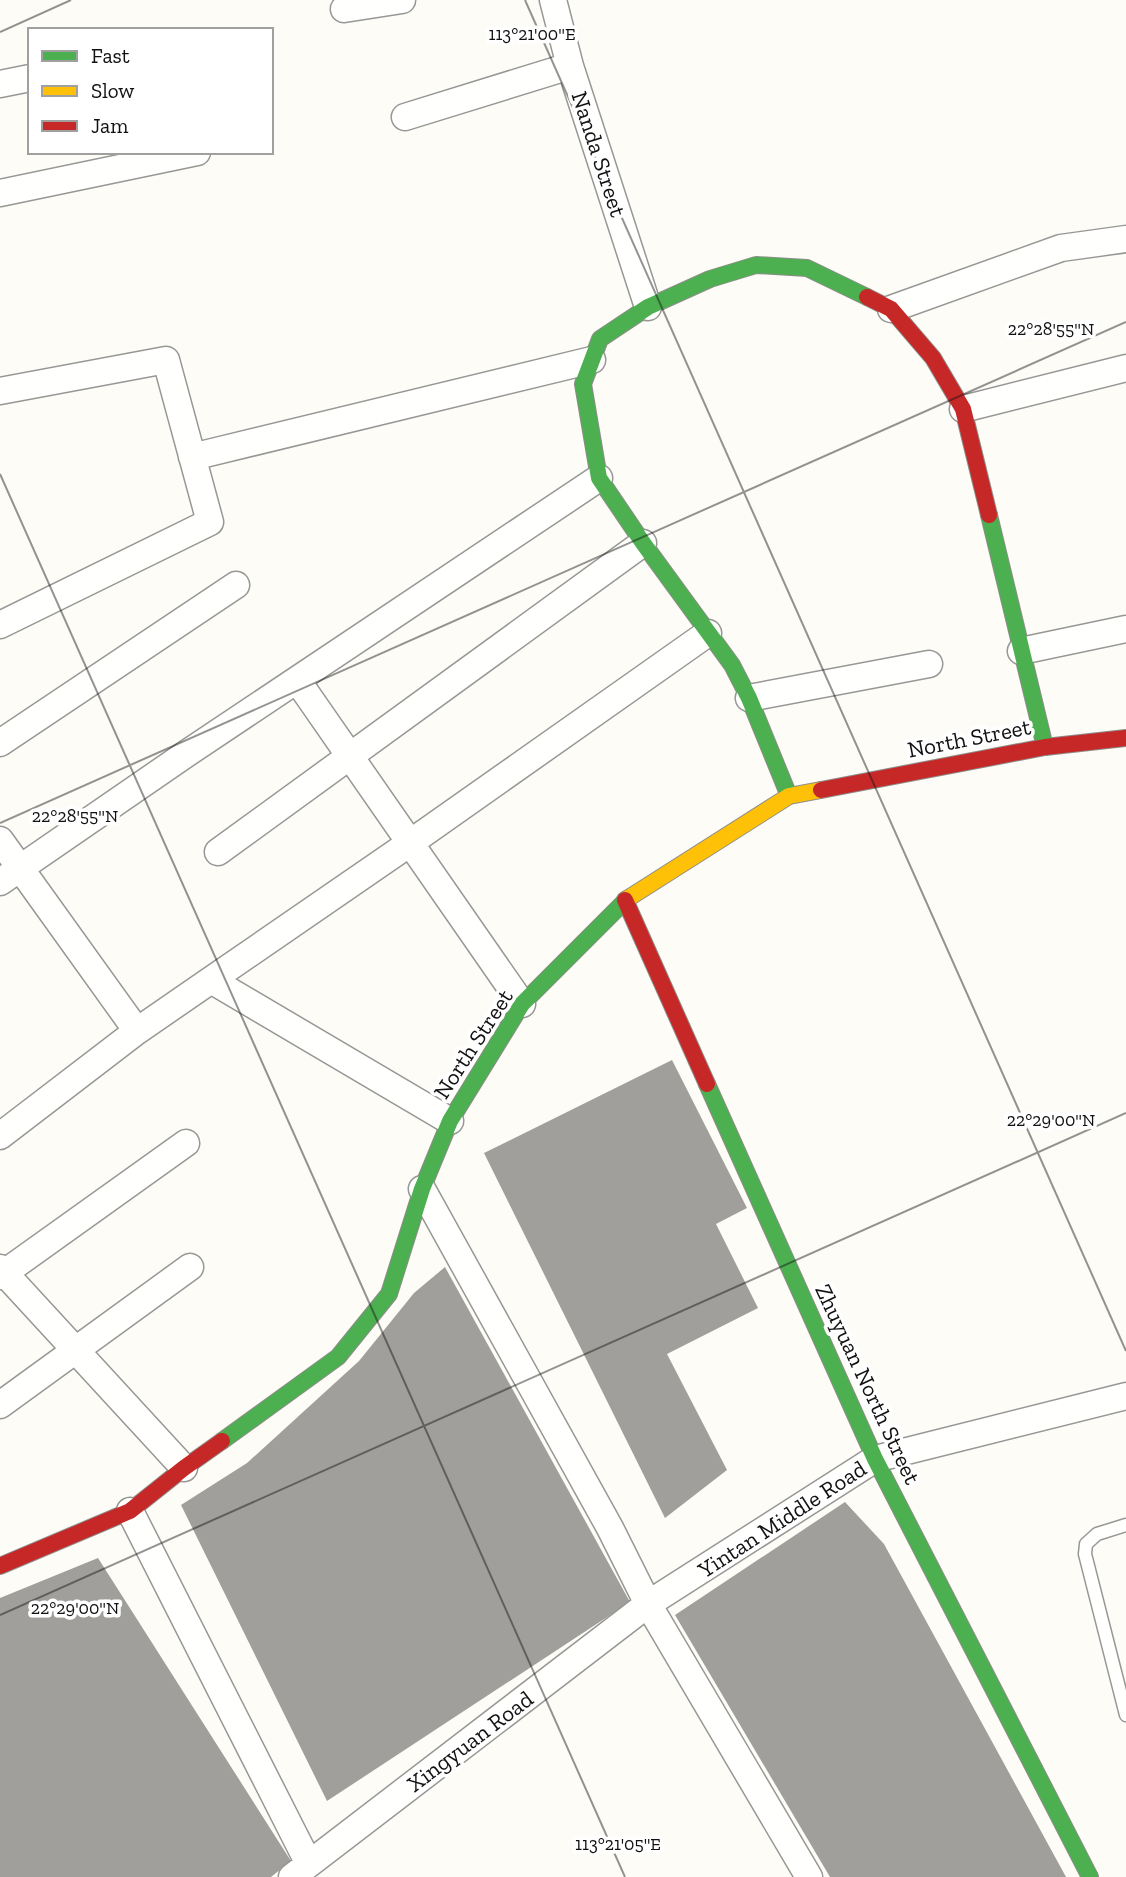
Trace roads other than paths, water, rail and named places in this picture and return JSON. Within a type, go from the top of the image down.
[{"type":"street","points":[[344,9],[402,0]]},
{"type":"street","name":"Nanda Street","points":[[553,0],[570,66],[648,307]]},
{"type":"street","points":[[405,117],[570,66]]},
{"type":"street","points":[[0,84],[28,78]]},
{"type":"street","points":[[0,193],[187,154]]},
{"type":"street","points":[[891,309],[1061,248],[1126,239]]},
{"type":"street","points":[[789,796],[749,698],[732,665],[599,478],[583,384],[600,339],[648,307],[710,279],[756,265],[807,268],[891,309],[933,358],[963,409],[1045,747]]},
{"type":"street","points":[[0,391],[166,360],[209,522],[0,625]]},
{"type":"street","points":[[192,457],[592,360]]},
{"type":"street","points":[[963,409],[1126,368]]},
{"type":"street","points":[[10,875],[599,478]]},
{"type":"street","points":[[218,852],[643,543]]},
{"type":"street","points":[[0,743],[236,586]]},
{"type":"street","points":[[1021,651],[1126,629]]},
{"type":"street","points":[[0,1136],[137,1031],[708,633]]},
{"type":"street","points":[[749,698],[929,664]]},
{"type":"street","points":[[297,680],[522,1004]]},
{"type":"street","name":"North Street","points":[[0,1566],[130,1511],[184,1468],[338,1357],[389,1294],[422,1189],[450,1121],[522,1004],[625,900],[789,796],[1045,747],[1126,738]]},
{"type":"street","points":[[0,840],[10,875],[137,1031]]},
{"type":"street","name":"Zhuyuan North Street","points":[[625,900],[876,1459],[1090,1877]]},
{"type":"street","points":[[211,980],[450,1121]]},
{"type":"street","points":[[184,1468],[1,1272],[186,1143]]},
{"type":"street","points":[[422,1189],[610,1528],[649,1604],[809,1877]]},
{"type":"street","points":[[0,1405],[190,1267]]},
{"type":"street","name":"Yintan Middle Road","points":[[649,1604],[876,1459],[1126,1396]]},
{"type":"street","points":[[130,1511],[301,1870]]},
{"type":"street","name":"Xingyuan Road","points":[[301,1870],[649,1604]]},
{"type":"lane","points":[[1126,1525],[1097,1534],[1086,1544],[1085,1554],[1126,1715]]}]
